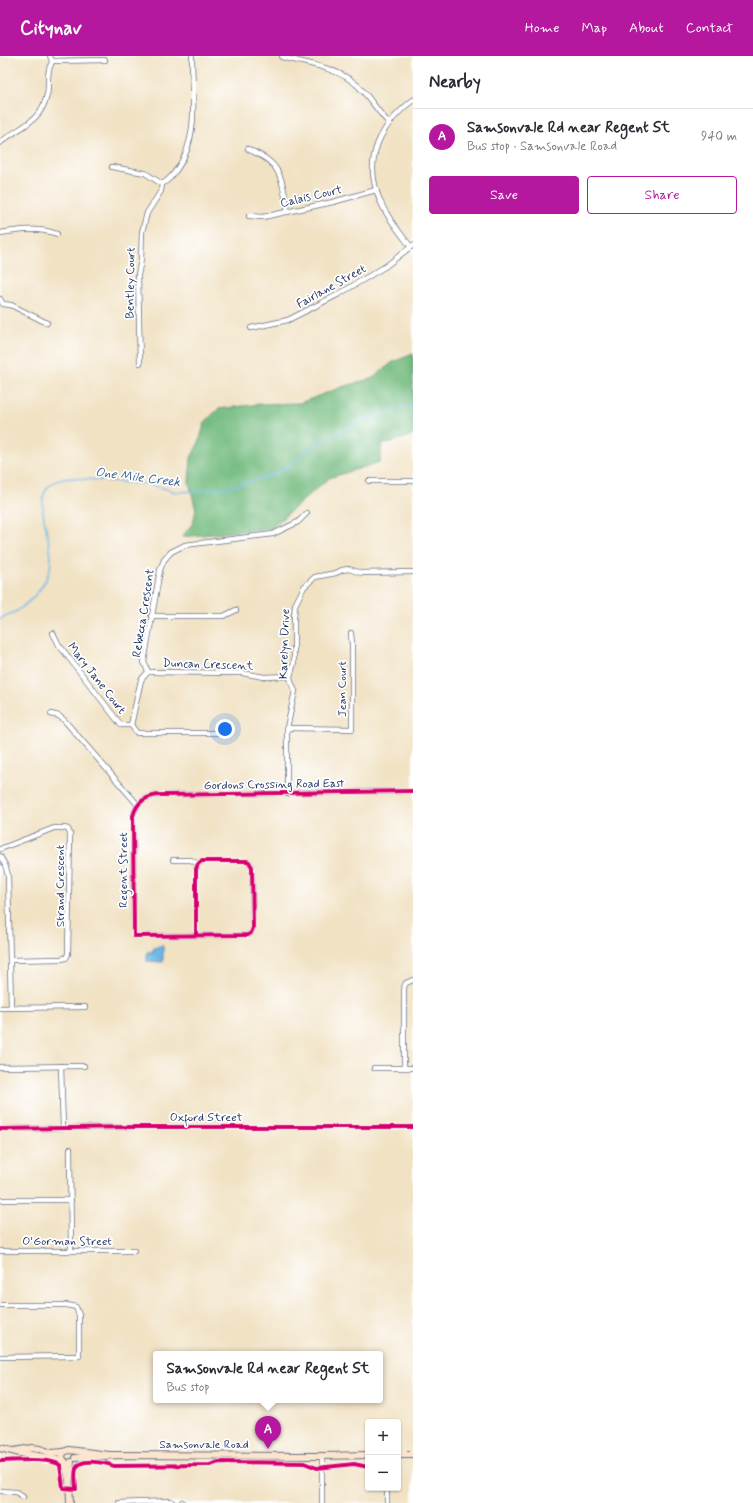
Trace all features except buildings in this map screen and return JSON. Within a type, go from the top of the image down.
[{"type":"main road","name":"Samsonvale Road","points":[[0,1448],[20,1453],[69,1460],[85,1456],[99,1458],[111,1455],[365,1455]]},
{"type":"main road","name":"Samsonvale Road","points":[[14,1451],[36,1448],[52,1453],[68,1450],[111,1455]]},
{"type":"main road","points":[[70,1503],[69,1460],[75,1454],[72,1451]]},
{"type":"main road","points":[[63,1452],[62,1456],[69,1460]]},
{"type":"main road","points":[[401,1454],[413,1454]]},
{"type":"street","points":[[0,143],[27,125],[41,110],[48,93],[49,70],[52,61],[50,56]]},
{"type":"street","points":[[112,167],[145,173],[162,184],[169,180],[182,162],[191,141],[193,128],[192,56]]},
{"type":"street","points":[[282,57],[319,66],[345,76],[360,89],[389,123]]},
{"type":"street","points":[[52,61],[105,60]]},
{"type":"street","points":[[412,246],[383,208],[376,190],[373,174],[374,156],[379,139],[389,123],[401,109],[413,100]]},
{"type":"street","points":[[248,149],[270,162],[277,170],[282,183],[288,212]]},
{"type":"street","name":"Bentley Court","points":[[140,363],[138,275],[141,260],[142,232],[148,213],[161,191],[162,184]]},
{"type":"street","name":"Calais Court","points":[[249,216],[263,217],[288,212],[333,202],[376,190]]},
{"type":"street","points":[[0,233],[21,230],[39,230],[57,234]]},
{"type":"street","name":"Fairlane Street","points":[[251,328],[288,320],[339,294],[379,270],[412,246]]},
{"type":"street","points":[[0,299],[1,306],[11,305],[47,323]]},
{"type":"street","points":[[369,481],[413,481]]},
{"type":"street","name":"Rebecca Crescent","points":[[131,725],[141,680],[148,672],[144,662],[160,570],[164,560],[171,552],[186,545],[273,534],[298,522],[307,513]]},
{"type":"street","name":"Karelyn Drive","points":[[287,794],[287,728],[295,691],[290,676],[294,663],[295,605],[304,587],[315,577],[349,569],[361,573],[413,572]]},
{"type":"street","points":[[151,616],[224,616],[236,610]]},
{"type":"street","name":"Mary Jane Court","points":[[53,633],[59,645],[121,725],[131,725]]},
{"type":"street","name":"Jean Court","points":[[287,728],[352,729],[351,633]]},
{"type":"street","name":"Duncan Crescent","points":[[148,672],[242,673],[264,677],[290,676]]},
{"type":"street","points":[[51,714],[59,716],[64,720],[138,805]]},
{"type":"street","points":[[131,725],[137,733],[227,733]]},
{"type":"street","name":"Gordons Crossing Road East","points":[[138,805],[144,799],[154,795],[413,792]]},
{"type":"street","name":"Regent Street","points":[[138,805],[134,812],[133,820],[134,936],[196,936]]},
{"type":"street","name":"Strand Crescent","points":[[0,849],[54,828],[68,829],[70,834],[68,954],[66,958],[61,959],[10,960]]},
{"type":"street","points":[[0,856],[8,875],[10,1008]]},
{"type":"street","points":[[173,860],[191,860],[198,864]]},
{"type":"street","points":[[202,861],[247,861],[251,864],[253,870],[253,928],[251,933],[246,936],[196,936],[196,869],[198,864],[202,861]]},
{"type":"street","points":[[404,1068],[404,987],[413,980]]},
{"type":"street","points":[[0,1008],[85,1007]]},
{"type":"street","points":[[61,1066],[63,1128]]},
{"type":"street","points":[[0,1067],[84,1066]]},
{"type":"street","points":[[374,1068],[413,1068]]},
{"type":"street","name":"Oxford Street","points":[[0,1129],[134,1127],[413,1127]]},
{"type":"street","points":[[70,1149],[71,1251]]},
{"type":"street","points":[[0,1200],[71,1200]]},
{"type":"street","name":"O'Gorman Street","points":[[0,1251],[134,1251]]},
{"type":"street","points":[[0,1305],[67,1305],[76,1307],[79,1315],[79,1356],[0,1357]]},
{"type":"street","points":[[322,1456],[322,1503]]},
{"type":"street","points":[[0,1492],[16,1492],[23,1497]]},
{"type":"street","points":[[388,1494],[388,1503]]},
{"type":"street","points":[[119,1503],[171,1501],[173,1503]]},
{"type":"green space","points":[[413,354],[413,435],[382,445],[380,462],[329,478],[271,528],[182,537],[193,523],[196,510],[189,482],[191,458],[199,442],[205,422],[218,409],[260,404],[300,403],[342,387],[373,378],[393,362]]},
{"type":"water","points":[[163,946],[163,962],[147,961],[147,952],[153,952],[153,949]]},
{"type":"waterway","name":"One Mile Creek","points":[[0,619],[17,611],[28,603],[41,587],[48,575],[51,555],[43,512],[43,499],[47,489],[56,481],[73,478],[149,484],[176,492],[201,491],[235,486],[275,474],[292,463],[314,445],[359,422],[413,405]]},
{"type":"cycle path","points":[[196,935],[196,869],[198,864],[202,861],[247,861],[252,867],[253,928],[251,933],[248,935],[134,936],[133,816],[137,806],[144,800],[157,795],[413,791]]},
{"type":"cycle path","points":[[0,1129],[134,1127],[413,1127]]},
{"type":"cycle path","points":[[0,1461],[40,1460],[55,1463],[60,1465],[63,1488],[76,1489],[76,1469],[78,1465],[87,1462],[99,1462],[114,1466],[210,1465],[219,1462],[304,1463],[317,1468],[354,1464],[365,1466]]},
{"type":"place","name":"Samsonvale Rd near Regent St","points":[[268,1449]]}]
